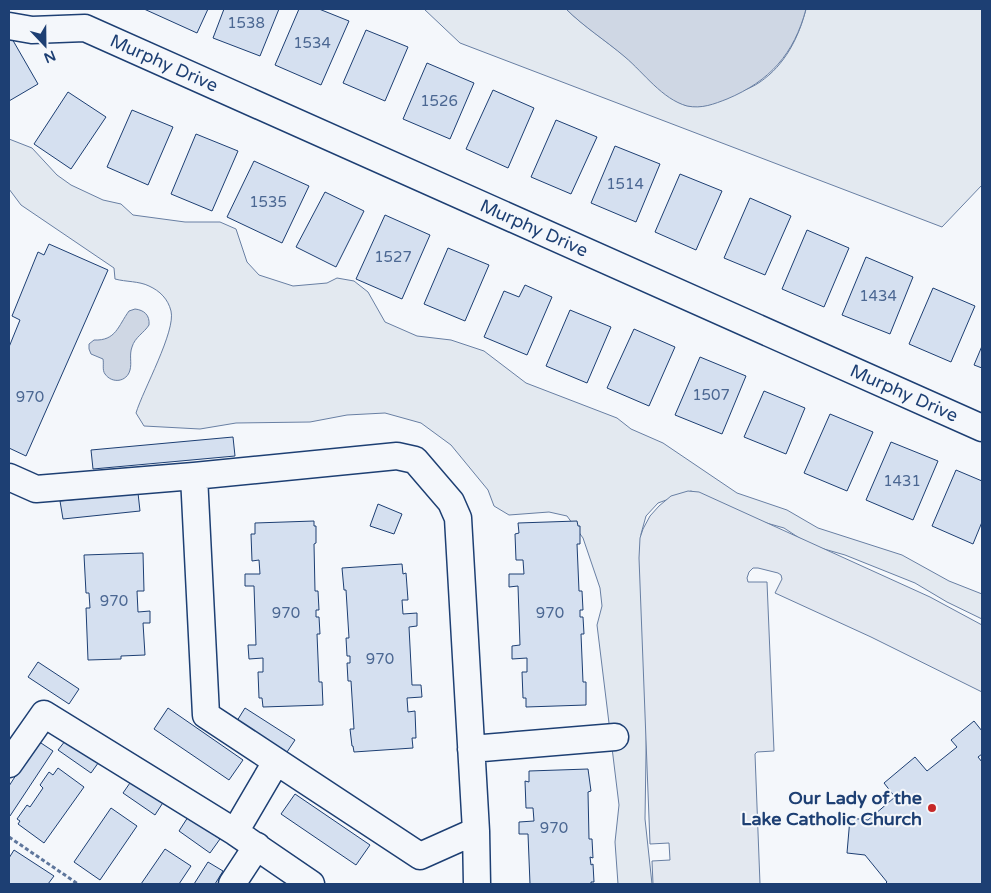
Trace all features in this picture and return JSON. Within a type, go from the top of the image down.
[{"type":"street","points":[[9,26],[32,30],[89,18]]},
{"type":"street","name":"Murphy Drive","points":[[89,18],[982,428]]},
{"type":"street","points":[[9,477],[36,489],[397,456],[414,460],[451,502],[458,518],[476,831],[477,884]]},
{"type":"street","points":[[194,476],[206,715],[420,856],[476,831]]},
{"type":"street","points":[[9,764],[44,714],[257,846],[311,884]]},
{"type":"street","points":[[471,749],[615,738]]},
{"type":"street","points":[[235,832],[276,762]]},
{"type":"street","points":[[232,884],[257,846]]},
{"type":"path","points":[[9,837],[78,884]]},
{"type":"shaded area","points":[[424,9],[566,9],[626,57],[670,97],[685,105],[699,106],[756,85],[769,75],[790,50],[806,9],[982,9],[982,185],[942,227],[460,43]]},
{"type":"shaded area","points":[[566,9],[806,9],[795,40],[787,53],[768,74],[742,92],[713,104],[698,107],[687,106],[669,98],[625,57]]},
{"type":"shaded area","points":[[9,139],[32,148],[57,175],[71,185],[103,200],[121,204],[133,215],[185,222],[220,222],[236,229],[247,262],[259,275],[293,286],[327,283],[337,278],[354,281],[368,292],[385,322],[417,336],[451,340],[484,351],[526,383],[617,418],[631,429],[663,443],[737,493],[787,510],[818,528],[902,555],[949,581],[982,594],[982,619],[947,602],[915,583],[845,555],[810,545],[784,528],[749,518],[691,491],[658,503],[646,516],[641,534],[647,690],[645,819],[652,884],[618,884],[615,842],[619,805],[597,625],[602,606],[600,588],[583,538],[567,516],[549,512],[509,515],[494,506],[488,490],[451,445],[421,423],[385,413],[347,415],[310,422],[236,423],[200,429],[144,426],[136,413],[169,332],[171,311],[168,303],[157,290],[149,286],[115,279],[114,268],[21,205],[9,189]]},
{"type":"shaded area","points":[[135,309],[146,314],[149,325],[133,344],[131,367],[126,377],[119,380],[111,379],[104,372],[103,359],[91,354],[89,344],[94,340],[107,338],[116,332],[129,311]]},
{"type":"shaded area","points":[[688,491],[699,492],[930,597],[982,625],[982,692],[871,637],[775,593],[782,579],[778,573],[758,568],[753,568],[749,572],[748,582],[767,582],[774,751],[757,752],[755,754],[760,884],[653,884],[652,861],[670,860],[669,843],[650,844],[639,558],[640,538],[650,516],[659,506],[671,496]]},
{"type":"building","points":[[144,9],[208,9],[197,33]]},
{"type":"building","points":[[224,9],[279,9],[260,56],[213,38]]},
{"type":"building","points":[[299,9],[319,9],[349,21],[321,85],[275,65]]},
{"type":"building","points":[[366,30],[408,47],[385,101],[343,83]]},
{"type":"building","points":[[11,37],[38,84],[9,101],[9,39]]},
{"type":"building","points":[[427,63],[474,83],[450,139],[403,119]]},
{"type":"building","points":[[493,90],[534,108],[508,168],[466,149]]},
{"type":"building","points":[[68,92],[106,117],[71,169],[34,144]]},
{"type":"building","points":[[132,110],[173,127],[148,185],[107,167]]},
{"type":"building","points":[[556,120],[597,137],[571,194],[531,177]]},
{"type":"building","points":[[196,134],[238,151],[212,211],[171,194]]},
{"type":"building","points":[[615,146],[660,164],[636,222],[591,203]]},
{"type":"building","points":[[254,161],[309,186],[282,243],[227,217]]},
{"type":"building","points":[[680,174],[722,191],[696,250],[655,232]]},
{"type":"building","points":[[325,192],[364,211],[336,267],[296,247]]},
{"type":"building","points":[[750,198],[791,216],[765,275],[724,258]]},
{"type":"building","points":[[385,215],[430,235],[402,299],[356,279]]},
{"type":"building","points":[[807,230],[849,248],[824,307],[782,289]]},
{"type":"building","points":[[49,244],[108,270],[26,456],[9,448],[9,347],[20,320],[12,316],[38,252],[44,255]]},
{"type":"building","points":[[448,248],[489,265],[465,321],[424,304]]},
{"type":"building","points":[[866,257],[913,277],[890,334],[842,315]]},
{"type":"building","points":[[525,285],[552,297],[527,355],[484,337],[504,291],[519,297]]},
{"type":"building","points":[[933,288],[975,306],[951,362],[909,344]]},
{"type":"building","points":[[570,310],[611,327],[587,383],[546,366]]},
{"type":"building","points":[[634,329],[675,347],[649,406],[607,388]]},
{"type":"building","points":[[982,346],[982,368],[974,365]]},
{"type":"building","points":[[700,357],[746,376],[722,434],[675,415]]},
{"type":"building","points":[[764,391],[805,408],[786,454],[744,437]]},
{"type":"building","points":[[830,414],[873,432],[847,491],[804,473]]},
{"type":"building","points":[[233,437],[235,456],[93,469],[91,450]]},
{"type":"building","points":[[891,442],[938,461],[913,520],[866,500]]},
{"type":"building","points":[[956,470],[982,481],[982,522],[973,544],[932,526]]},
{"type":"building","points":[[138,493],[140,511],[63,519],[60,501]]},
{"type":"building","points":[[378,504],[402,514],[394,534],[370,526]]},
{"type":"building","points":[[314,521],[314,526],[316,526],[316,543],[314,544],[315,591],[318,591],[319,610],[316,610],[316,617],[319,617],[320,634],[317,634],[319,682],[322,682],[323,705],[263,707],[262,698],[259,698],[258,672],[263,672],[263,658],[249,659],[248,645],[256,645],[254,586],[245,586],[245,574],[260,574],[259,560],[252,561],[251,534],[255,534],[255,523]]},
{"type":"building","points":[[577,521],[578,526],[580,526],[580,544],[577,544],[579,591],[582,591],[583,610],[580,610],[580,617],[583,617],[584,634],[581,634],[583,682],[586,682],[586,705],[526,707],[526,698],[523,698],[522,672],[527,672],[527,658],[512,659],[512,646],[520,645],[518,586],[509,587],[509,574],[524,574],[523,560],[516,560],[515,534],[519,533],[518,523]]},
{"type":"building","points":[[143,553],[144,591],[137,591],[138,612],[150,611],[150,623],[143,623],[145,655],[121,656],[121,659],[88,660],[86,608],[90,608],[89,593],[86,593],[84,555]]},
{"type":"building","points":[[402,564],[403,574],[406,573],[408,600],[402,600],[403,614],[417,613],[417,626],[409,627],[412,685],[421,685],[422,697],[407,698],[408,712],[415,711],[416,738],[412,738],[413,748],[354,752],[350,729],[354,729],[351,681],[348,681],[347,663],[350,663],[350,656],[347,656],[346,638],[349,638],[346,590],[344,590],[342,568]]},
{"type":"building","points":[[38,662],[79,689],[69,704],[28,677]]},
{"type":"building","points":[[168,708],[243,760],[229,780],[154,729]]},
{"type":"building","points":[[245,708],[295,740],[285,755],[235,724]]},
{"type":"building","name":"Our Lady of the Lake Catholic Church","points":[[974,721],[982,731],[982,754],[978,757],[982,762],[982,884],[885,884],[887,882],[865,855],[847,853],[850,818],[868,820],[895,797],[884,783],[915,757],[927,771],[957,747],[951,740]]},
{"type":"building","points":[[69,736],[101,759],[91,773],[58,750]]},
{"type":"building","points":[[38,741],[53,751],[10,816],[9,786]]},
{"type":"building","points":[[58,768],[84,787],[44,843],[18,824],[20,821],[17,819],[27,805],[30,807],[43,788],[40,785],[49,772],[53,775]]},
{"type":"building","points":[[588,769],[591,791],[588,792],[589,839],[592,839],[593,858],[590,857],[591,865],[593,864],[594,882],[591,882],[591,884],[530,884],[528,834],[519,834],[519,822],[534,821],[533,808],[526,808],[525,781],[529,782],[529,771]]},
{"type":"building","points":[[132,780],[164,801],[155,815],[123,793]]},
{"type":"building","points":[[295,794],[370,845],[356,865],[281,814]]},
{"type":"building","points":[[111,808],[137,826],[100,880],[74,862]]},
{"type":"building","points":[[188,817],[220,839],[210,853],[179,831]]},
{"type":"building","points":[[165,849],[191,866],[179,884],[141,884]]},
{"type":"building","points":[[14,850],[54,876],[48,884],[9,884],[9,858]]},
{"type":"building","points":[[208,862],[223,871],[215,884],[194,884]]},
{"type":"place","name":"Our Lady of the Lake Catholic Church","points":[[932,808]]}]
